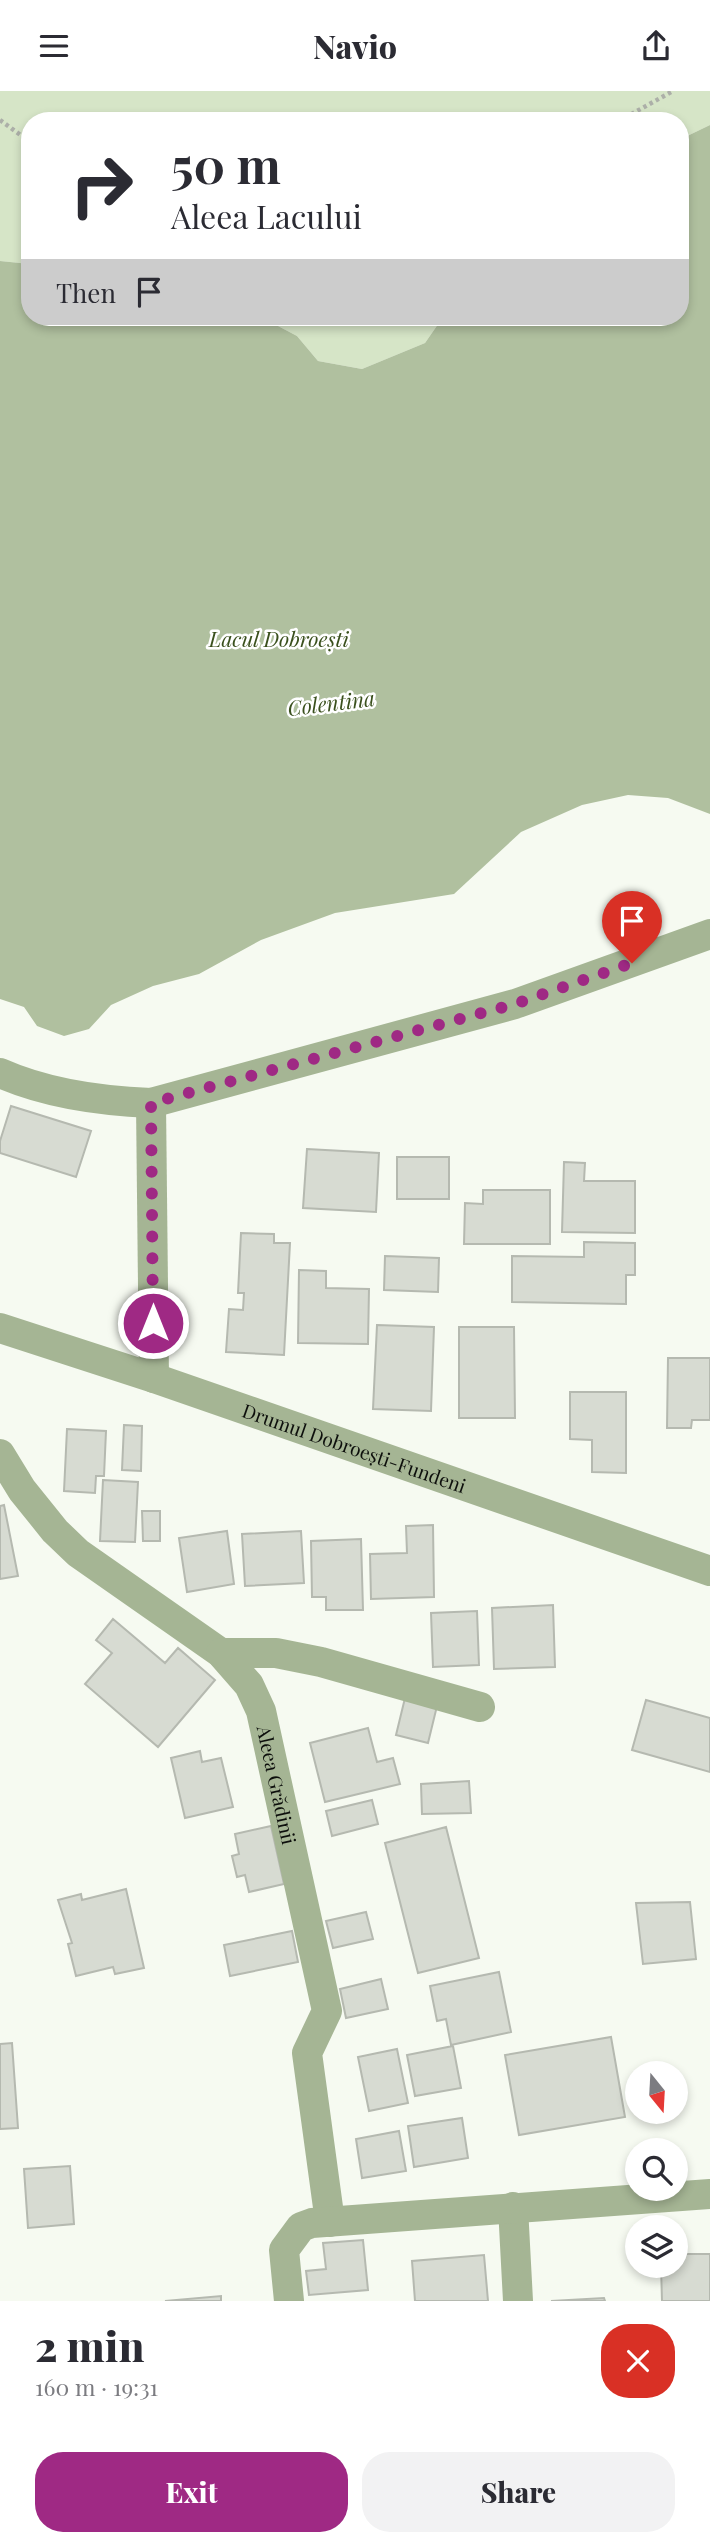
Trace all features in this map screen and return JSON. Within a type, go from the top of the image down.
[{"type":"street","points":[[0,1073],[35,1087],[111,1101],[151,1103],[515,1004],[710,934]]},
{"type":"street","points":[[151,1103],[154,1378]]},
{"type":"street","name":"Drumul Dobroești-Fundeni","points":[[0,1328],[154,1378],[710,1571]]},
{"type":"street","name":"Aleea Grădinii","points":[[0,1454],[30,1500],[78,1553],[221,1653],[249,1685],[261,1711],[327,2011],[307,2053],[330,2222]]},
{"type":"street","points":[[221,1653],[276,1653],[321,1662],[480,1707]]},
{"type":"street","points":[[289,2301],[284,2250],[301,2227],[330,2222],[513,2207],[710,2194]]},
{"type":"street","points":[[513,2207],[518,2301]]},
{"type":"path","points":[[635,112],[673,91]]},
{"type":"path","points":[[0,120],[21,135]]},
{"type":"shaded area","points":[[0,91],[710,91],[710,125],[689,135],[689,112],[21,112],[21,263],[0,261]]},
{"type":"shaded area","points":[[278,326],[437,326],[425,343],[362,369],[318,361],[297,336]]},
{"type":"water","name":"Lacul Dobroești","points":[[710,125],[710,814],[668,798],[628,795],[582,805],[521,832],[454,894],[335,913],[261,940],[199,974],[153,986],[111,1005],[89,1029],[64,1036],[37,1026],[24,1007],[0,999],[0,261],[21,263],[21,326],[278,326],[297,336],[318,361],[362,369],[425,343],[437,326],[689,326],[689,135]]},
{"type":"building","points":[[11,1106],[91,1131],[76,1177],[0,1153],[0,1141]]},
{"type":"building","points":[[307,1149],[379,1153],[376,1212],[303,1208]]},
{"type":"building","points":[[397,1157],[449,1157],[449,1199],[397,1199]]},
{"type":"building","points":[[564,1162],[585,1163],[584,1181],[635,1181],[635,1233],[562,1232]]},
{"type":"building","points":[[483,1190],[550,1190],[550,1244],[464,1244],[465,1203],[483,1204]]},
{"type":"building","points":[[241,1233],[274,1234],[274,1243],[290,1243],[284,1355],[226,1352],[229,1309],[243,1310],[244,1293],[238,1293]]},
{"type":"building","points":[[584,1242],[635,1243],[635,1275],[626,1275],[626,1304],[512,1302],[512,1256],[584,1257]]},
{"type":"building","points":[[385,1256],[439,1258],[438,1292],[384,1290]]},
{"type":"building","points":[[299,1270],[326,1271],[326,1288],[369,1289],[368,1344],[298,1343]]},
{"type":"building","points":[[377,1325],[434,1327],[431,1411],[373,1409]]},
{"type":"building","points":[[459,1327],[514,1327],[515,1418],[459,1418]]},
{"type":"building","points":[[668,1358],[710,1358],[710,1420],[692,1420],[691,1428],[667,1428]]},
{"type":"building","points":[[570,1392],[626,1392],[626,1473],[592,1472],[592,1440],[570,1439]]},
{"type":"building","points":[[124,1425],[142,1426],[141,1471],[122,1470]]},
{"type":"building","points":[[67,1429],[106,1431],[104,1476],[96,1476],[95,1493],[64,1491]]},
{"type":"building","points":[[103,1480],[138,1482],[135,1542],[100,1541]]},
{"type":"building","points":[[4,1505],[18,1576],[0,1579],[0,1506]]},
{"type":"building","points":[[142,1511],[160,1511],[160,1541],[143,1541]]},
{"type":"building","points":[[433,1525],[434,1597],[371,1599],[370,1554],[407,1553],[406,1526]]},
{"type":"building","points":[[227,1531],[234,1584],[187,1592],[179,1538]]},
{"type":"building","points":[[301,1531],[304,1583],[245,1586],[242,1534]]},
{"type":"building","points":[[361,1539],[363,1610],[326,1610],[326,1597],[312,1597],[311,1541]]},
{"type":"building","points":[[553,1605],[555,1667],[494,1669],[492,1608]]},
{"type":"building","points":[[477,1611],[479,1665],[433,1667],[431,1613]]},
{"type":"building","points":[[113,1619],[165,1663],[178,1648],[215,1680],[158,1747],[85,1684],[112,1653],[96,1640]]},
{"type":"building","points":[[405,1698],[437,1706],[428,1743],[396,1735]]},
{"type":"building","points":[[646,1700],[710,1718],[710,1772],[632,1750]]},
{"type":"building","points":[[368,1728],[377,1762],[393,1758],[400,1784],[325,1802],[310,1743]]},
{"type":"building","points":[[200,1751],[202,1762],[221,1758],[233,1807],[185,1818],[171,1758]]},
{"type":"building","points":[[469,1781],[471,1813],[422,1814],[421,1784]]},
{"type":"building","points":[[372,1800],[378,1824],[332,1836],[326,1811]]},
{"type":"building","points":[[271,1826],[284,1884],[249,1892],[245,1875],[237,1877],[232,1856],[239,1854],[235,1834]]},
{"type":"building","points":[[446,1827],[479,1958],[418,1973],[385,1843]]},
{"type":"building","points":[[126,1889],[144,1968],[115,1974],[113,1967],[76,1976],[68,1944],[72,1943],[58,1900],[81,1894],[82,1900]]},
{"type":"building","points":[[690,1902],[696,1959],[643,1964],[636,1903]]},
{"type":"building","points":[[366,1912],[373,1939],[333,1948],[326,1921]]},
{"type":"building","points":[[292,1931],[298,1962],[230,1976],[224,1945]]},
{"type":"building","points":[[499,1972],[511,2032],[451,2045],[446,2019],[437,2021],[430,1986]]},
{"type":"building","points":[[381,1979],[388,2009],[346,2018],[340,1989]]},
{"type":"building","points":[[611,2037],[625,2117],[519,2135],[505,2055]]},
{"type":"building","points":[[12,2043],[18,2128],[0,2129],[0,2044]]},
{"type":"building","points":[[453,2046],[461,2088],[415,2096],[407,2055]]},
{"type":"building","points":[[397,2049],[408,2103],[369,2111],[358,2057]]},
{"type":"building","points":[[462,2118],[468,2158],[414,2167],[408,2126]]},
{"type":"building","points":[[399,2131],[406,2171],[362,2178],[356,2139]]},
{"type":"building","points":[[70,2166],[74,2224],[28,2228],[24,2169]]},
{"type":"building","points":[[363,2240],[368,2290],[309,2295],[306,2271],[326,2269],[323,2243]]},
{"type":"building","points":[[688,2254],[710,2254],[710,2301],[662,2301],[661,2278],[688,2278]]},
{"type":"building","points":[[484,2255],[488,2301],[415,2301],[412,2261]]},
{"type":"building","points":[[221,2296],[221,2301],[165,2301]]},
{"type":"building","points":[[604,2298],[605,2301],[551,2301]]},
{"type":"route","points":[[153,1323],[151,1103],[515,1004],[632,963]]},
{"type":"water label","name":"Colentina","points":[[331,702]]}]
